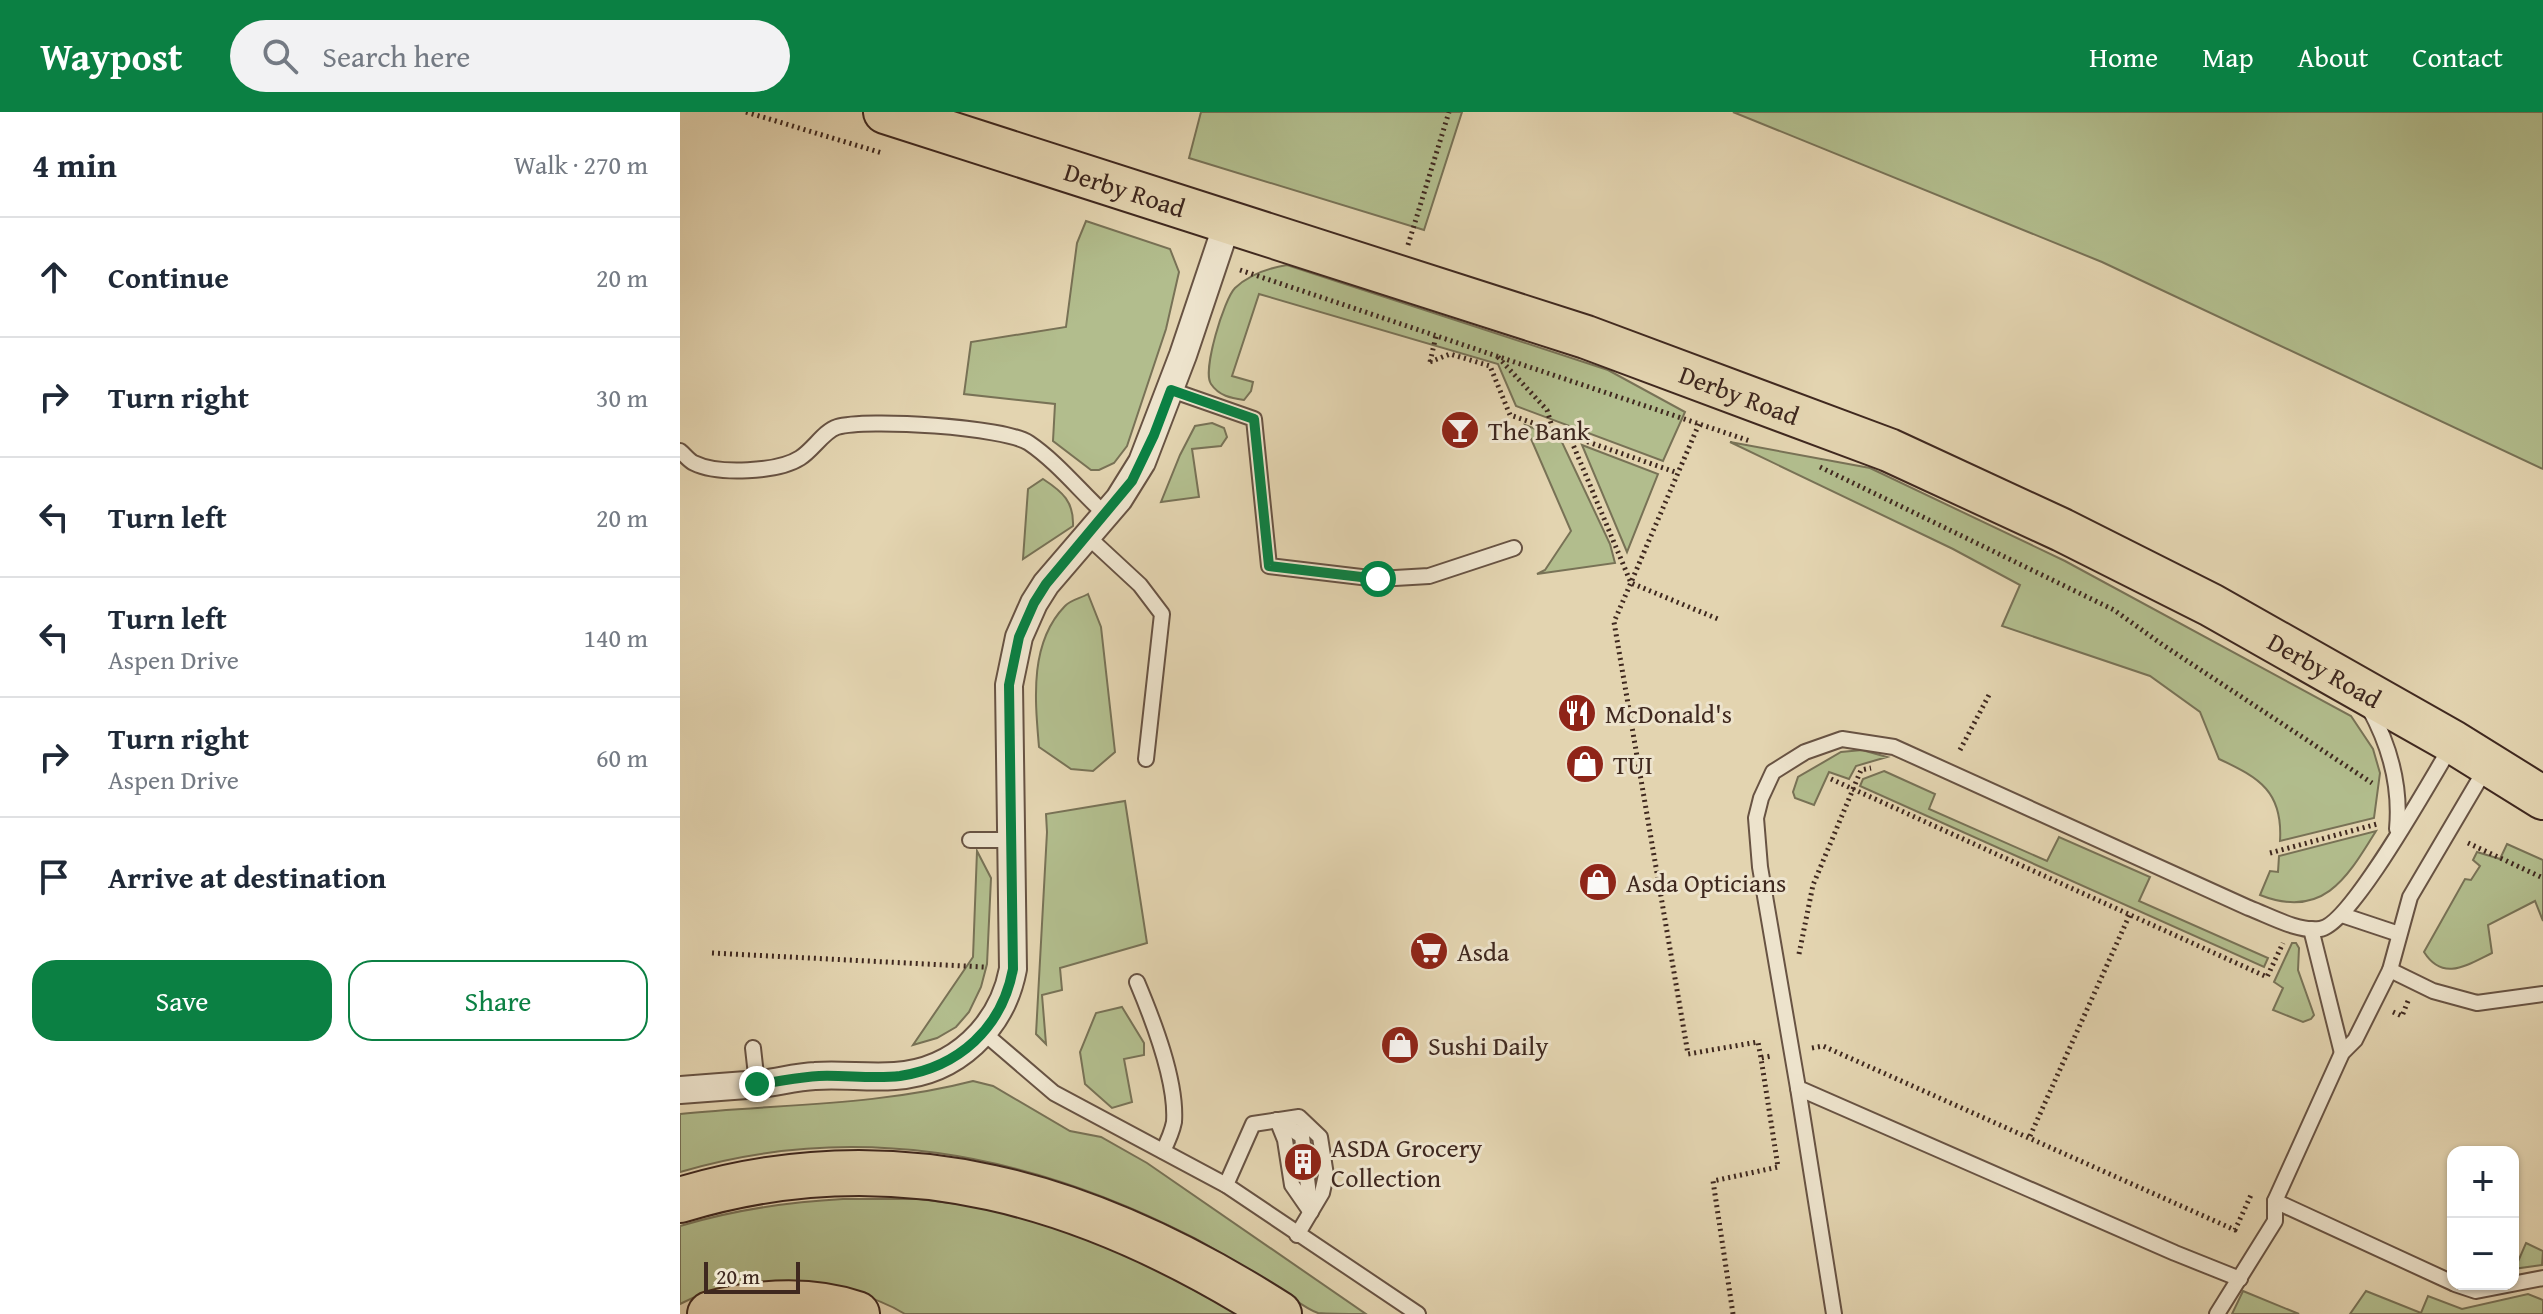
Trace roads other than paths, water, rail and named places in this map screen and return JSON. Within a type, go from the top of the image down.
[{"type":"highway","points":[[680,1200],[723,1187],[817,1173],[906,1173],[969,1182],[1005,1189],[1074,1210],[1171,1251],[1228,1281],[1279,1314]]},
{"type":"highway","points":[[710,1314],[744,1306],[781,1304],[818,1305],[857,1314]]},
{"type":"main road","name":"Derby Road","points":[[885,112],[1586,337],[1889,450],[2062,530],[2184,591],[2453,742],[2543,798]]},
{"type":"street","points":[[680,1090],[815,1076],[897,1076],[921,1071],[961,1054],[984,1033],[1001,1006],[1013,969],[1010,672],[1019,637],[1034,603],[1053,574],[1132,481],[1142,462],[1171,390],[1228,221]]},
{"type":"lane","points":[[1171,390],[1254,419],[1269,566],[1378,579],[1429,576],[1514,548]]},
{"type":"lane","points":[[680,451],[694,463],[725,469],[757,470],[787,465],[803,457],[834,427],[918,424],[998,434],[1027,441],[1105,514]]},
{"type":"lane","points":[[1086,535],[1140,585],[1162,614],[1146,759]]},
{"type":"lane","points":[[2360,689],[2383,733],[2393,767],[2399,811],[2397,834]]},
{"type":"lane","points":[[1834,1314],[1760,867],[1756,818],[1766,784],[1773,772],[1805,752],[1842,739],[1894,747],[2194,884],[2292,924],[2324,929],[2342,915],[2361,892],[2453,742]]},
{"type":"lane","points":[[2217,1314],[2275,1221],[2275,1201],[2342,1053],[2355,1040],[2390,970],[2410,897],[2488,764]]},
{"type":"lane","points":[[970,840],[1011,840]]},
{"type":"lane","points":[[2342,915],[2399,934]]},
{"type":"lane","points":[[2311,929],[2342,1053]]},
{"type":"lane","points":[[2390,970],[2433,991],[2477,1003],[2543,994]]},
{"type":"lane","points":[[1137,982],[1160,1037],[1173,1103],[1172,1133],[1163,1151]]},
{"type":"lane","points":[[984,1033],[1054,1093],[1226,1185],[1418,1314]]},
{"type":"lane","points":[[753,1048],[757,1084]]},
{"type":"lane","points":[[1798,1088],[2240,1279]]},
{"type":"lane","points":[[1226,1185],[1253,1124],[1299,1117],[1320,1137],[1326,1175],[1322,1193],[1297,1235]]},
{"type":"lane","points":[[1277,1120],[1285,1140],[1292,1185],[1311,1212]]},
{"type":"lane","points":[[2275,1201],[2447,1281]]},
{"type":"lane","points":[[2519,1283],[2543,1278]]},
{"type":"place","name":"The Bank","points":[[1460,430]]},
{"type":"place","name":"McDonald's","points":[[1577,713]]},
{"type":"place","name":"TUI","points":[[1585,764]]},
{"type":"place","name":"Asda Opticians","points":[[1598,882]]},
{"type":"place","name":"Asda","points":[[1429,951]]},
{"type":"place","name":"Sushi Daily","points":[[1400,1045]]},
{"type":"place","name":"ASDA Grocery Collection","points":[[1303,1162]]}]
